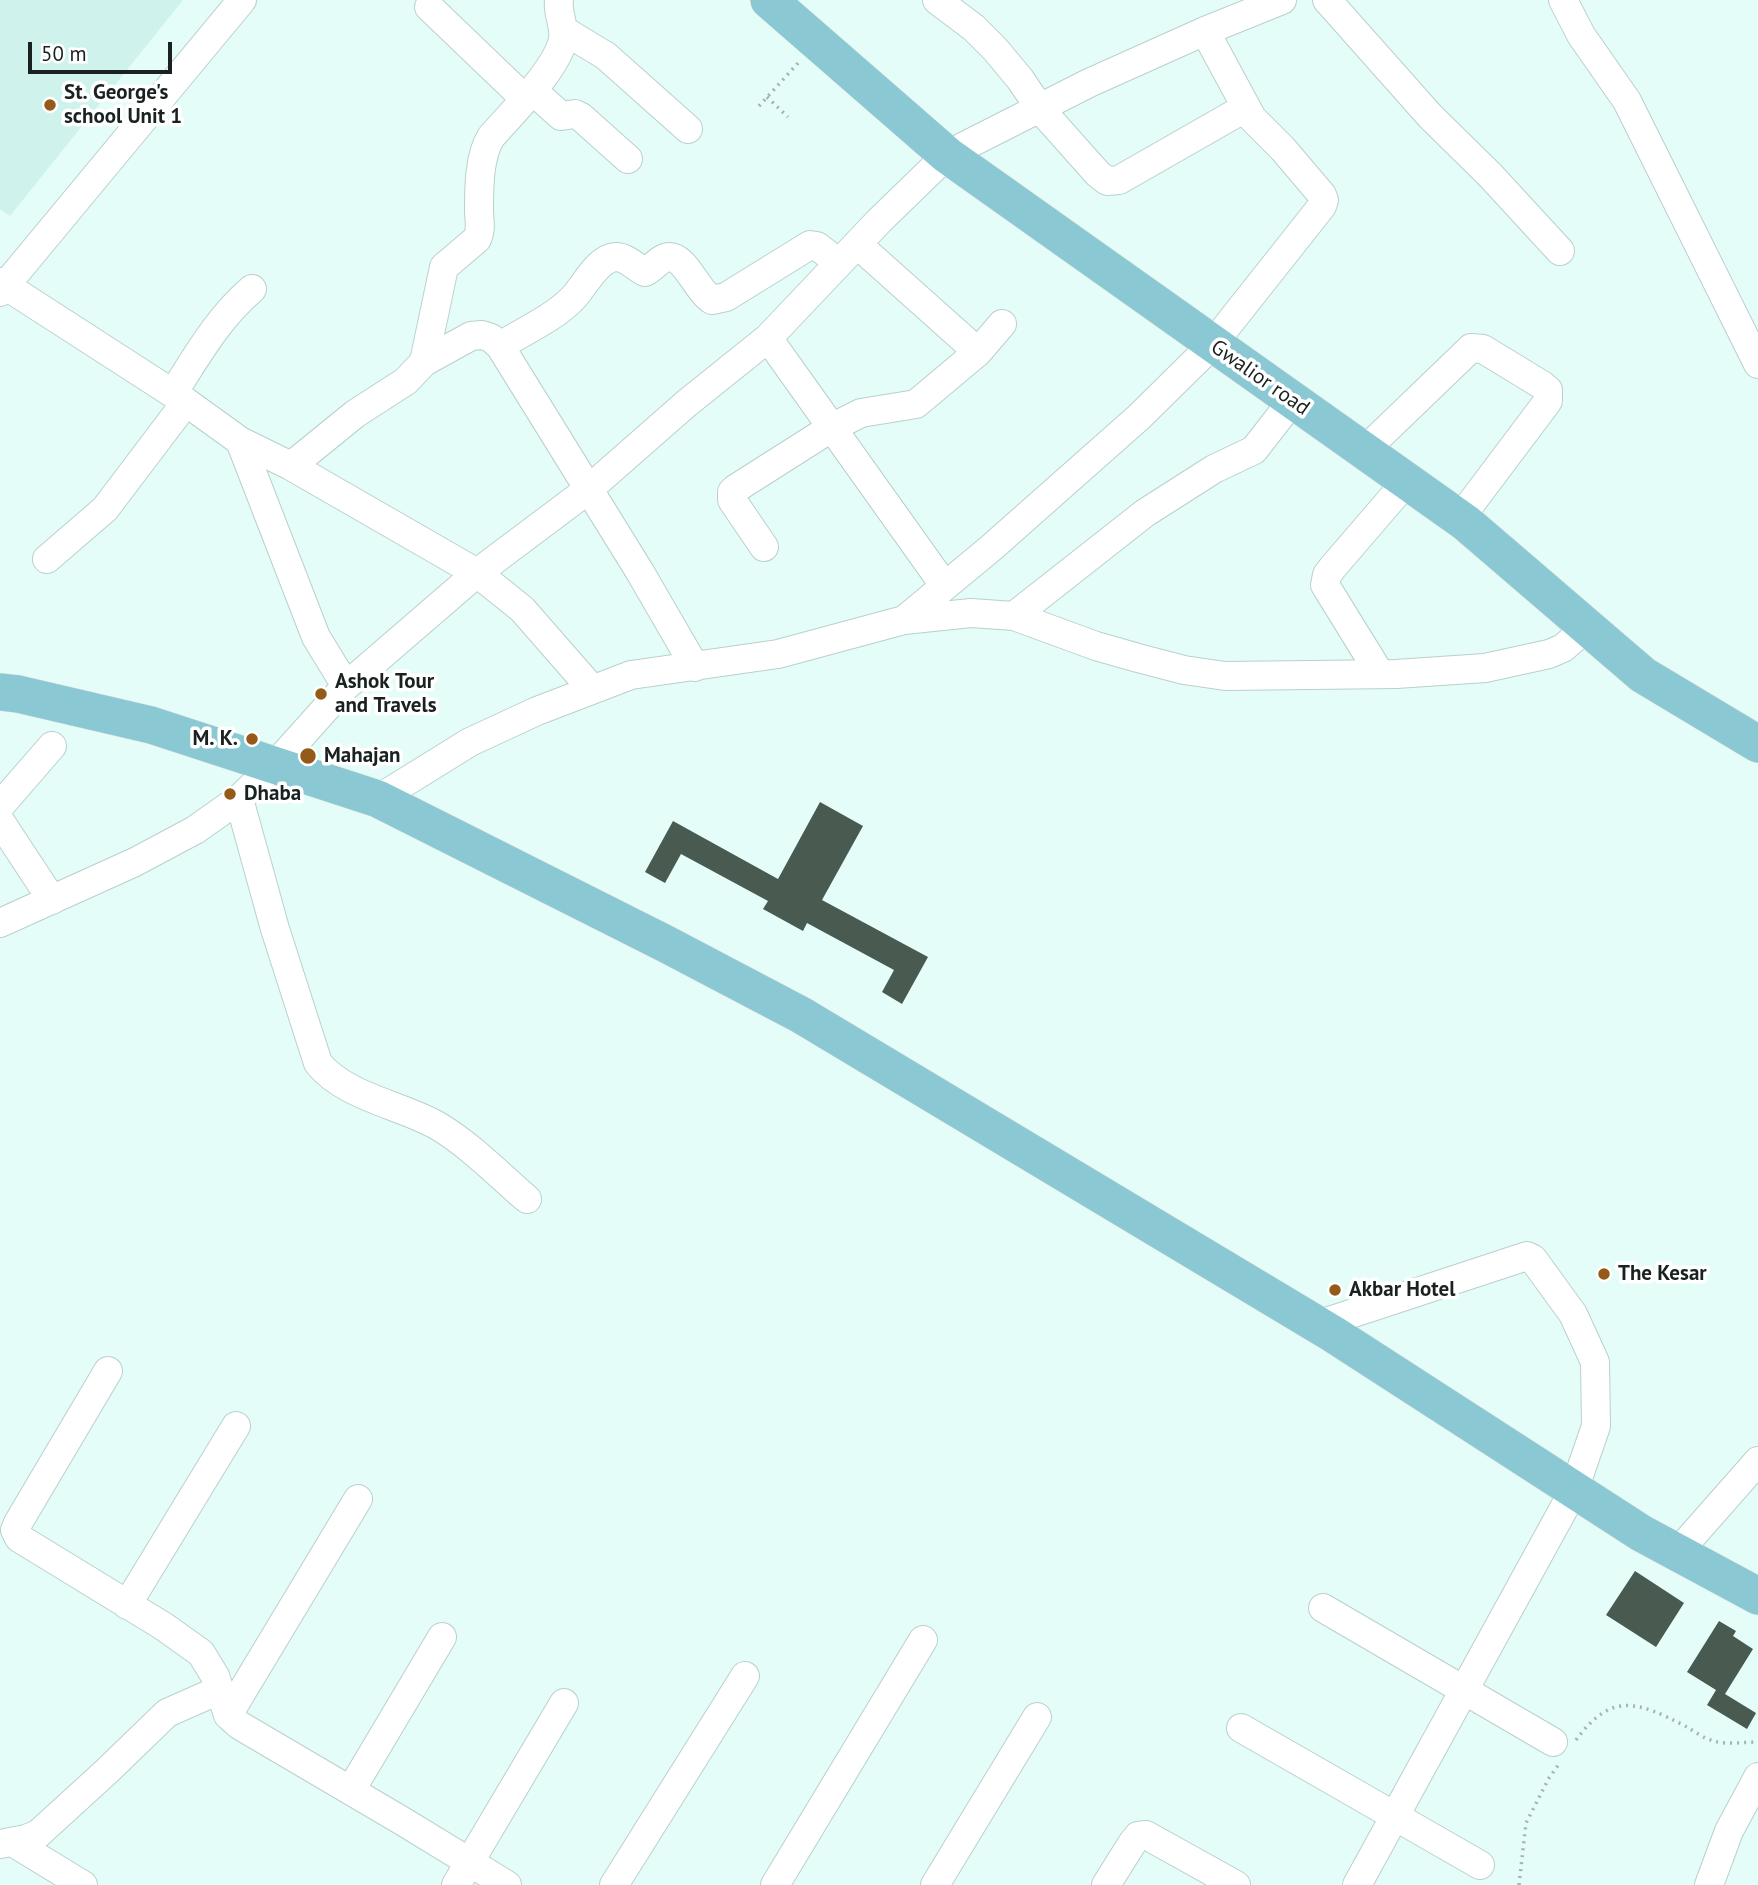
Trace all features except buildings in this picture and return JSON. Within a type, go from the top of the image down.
[{"type":"main road","name":"Gwalior road","points":[[769,0],[947,155],[1460,518],[1643,674],[1758,744]]},
{"type":"main road","points":[[0,692],[151,724],[377,799],[666,944],[801,1015],[1317,1325],[1641,1533],[1758,1596]]},
{"type":"street","points":[[242,0],[1,286],[179,397],[240,441],[290,466],[477,573],[522,609],[592,690]]},
{"type":"street","points":[[424,362],[444,267],[480,234],[484,149],[550,66],[563,38],[559,0]]},
{"type":"street","points":[[937,0],[974,28],[995,49],[1041,110],[1107,181],[1114,182],[1245,108]]},
{"type":"street","points":[[0,923],[135,862],[183,836],[239,799],[275,765],[345,687],[477,573],[589,489],[687,403],[768,338],[848,253],[947,155],[1041,110],[1089,83],[1282,0]]},
{"type":"street","points":[[1327,0],[1430,116],[1490,175],[1560,251]]},
{"type":"street","points":[[1563,0],[1581,35],[1627,100],[1758,363]]},
{"type":"street","points":[[429,6],[528,94],[561,116],[575,114],[581,117],[628,159]]},
{"type":"street","points":[[563,30],[606,56],[688,129]]},
{"type":"street","points":[[904,620],[1139,417],[1212,345],[1322,206],[1324,200],[1283,149],[1245,108],[1205,31]]},
{"type":"street","points":[[500,346],[558,312],[603,263],[614,257],[622,258],[645,272],[665,258],[672,257],[685,267],[704,294],[712,300],[726,297],[810,245],[848,253],[978,352]]},
{"type":"street","points":[[47,559],[105,509],[179,397],[218,324],[236,302],[252,289]]},
{"type":"street","points":[[764,547],[732,500],[732,492],[831,428],[861,413],[916,404],[978,352],[1002,324]]},
{"type":"street","points":[[290,466],[355,414],[405,381],[424,362],[471,337],[482,335],[491,338],[500,346],[589,489],[695,667]]},
{"type":"street","points":[[768,338],[944,585]]},
{"type":"street","points":[[1364,451],[1471,348],[1483,349],[1542,385],[1548,390],[1548,401],[1460,518]]},
{"type":"street","points":[[1014,616],[1145,513],[1214,469],[1254,450],[1292,401]]},
{"type":"street","points":[[240,441],[316,638],[345,687]]},
{"type":"street","points":[[1380,674],[1325,585],[1327,575],[1333,567],[1407,481]]},
{"type":"street","points":[[377,799],[470,742],[537,711],[638,673],[778,654],[904,620],[971,613],[1014,616],[1096,646],[1198,672],[1238,677],[1380,674],[1485,668],[1563,648],[1587,627]]},
{"type":"street","points":[[0,806],[52,746]]},
{"type":"street","points":[[239,799],[275,929],[318,1063],[333,1077],[359,1091],[448,1132],[527,1199]]},
{"type":"street","points":[[0,821],[52,900]]},
{"type":"street","points":[[1317,1325],[1523,1255],[1530,1256],[1573,1314],[1595,1362],[1596,1426],[1574,1490],[1356,1885]]},
{"type":"street","points":[[108,1371],[15,1530],[19,1538],[201,1653],[209,1663],[224,1703],[239,1725],[351,1790],[463,1874],[508,1885]]},
{"type":"street","points":[[127,1605],[236,1426]]},
{"type":"street","points":[[1676,1553],[1758,1461]]},
{"type":"street","points":[[7,1843],[38,1834],[167,1713],[224,1703],[358,1499]]},
{"type":"street","points":[[1323,1608],[1562,1750]]},
{"type":"street","points":[[351,1790],[442,1637]]},
{"type":"street","points":[[775,1885],[923,1640]]},
{"type":"street","points":[[614,1885],[745,1676]]},
{"type":"street","points":[[463,1874],[564,1703]]},
{"type":"street","points":[[936,1885],[1037,1717]]},
{"type":"street","points":[[1241,1728],[1480,1865]]},
{"type":"street","points":[[1709,1885],[1729,1831],[1758,1777]]},
{"type":"street","points":[[1106,1885],[1133,1842],[1138,1836],[1146,1835],[1236,1885]]},
{"type":"street","points":[[7,1843],[83,1885]]},
{"type":"path","points":[[759,106],[817,42]]},
{"type":"path","points":[[767,97],[788,117]]},
{"type":"path","points":[[1519,1885],[1526,1823],[1562,1750],[1606,1709],[1628,1704],[1667,1717],[1714,1742],[1758,1742]]},
{"type":"shaded area","name":"St. George's school Unit 1","points":[[0,0],[183,0],[10,216],[0,209]]},
{"type":"place","name":"St. George's school Unit 1","points":[[50,105]]},
{"type":"place","name":"Ashok Tour and Travels","points":[[321,694]]},
{"type":"place","name":"M. K.","points":[[252,739]]},
{"type":"place","name":"Mahajan","points":[[308,756]]},
{"type":"place","name":"Dhaba","points":[[230,794]]},
{"type":"place","name":"The Kesar","points":[[1604,1274]]},
{"type":"place","name":"Akbar Hotel","points":[[1335,1290]]}]
